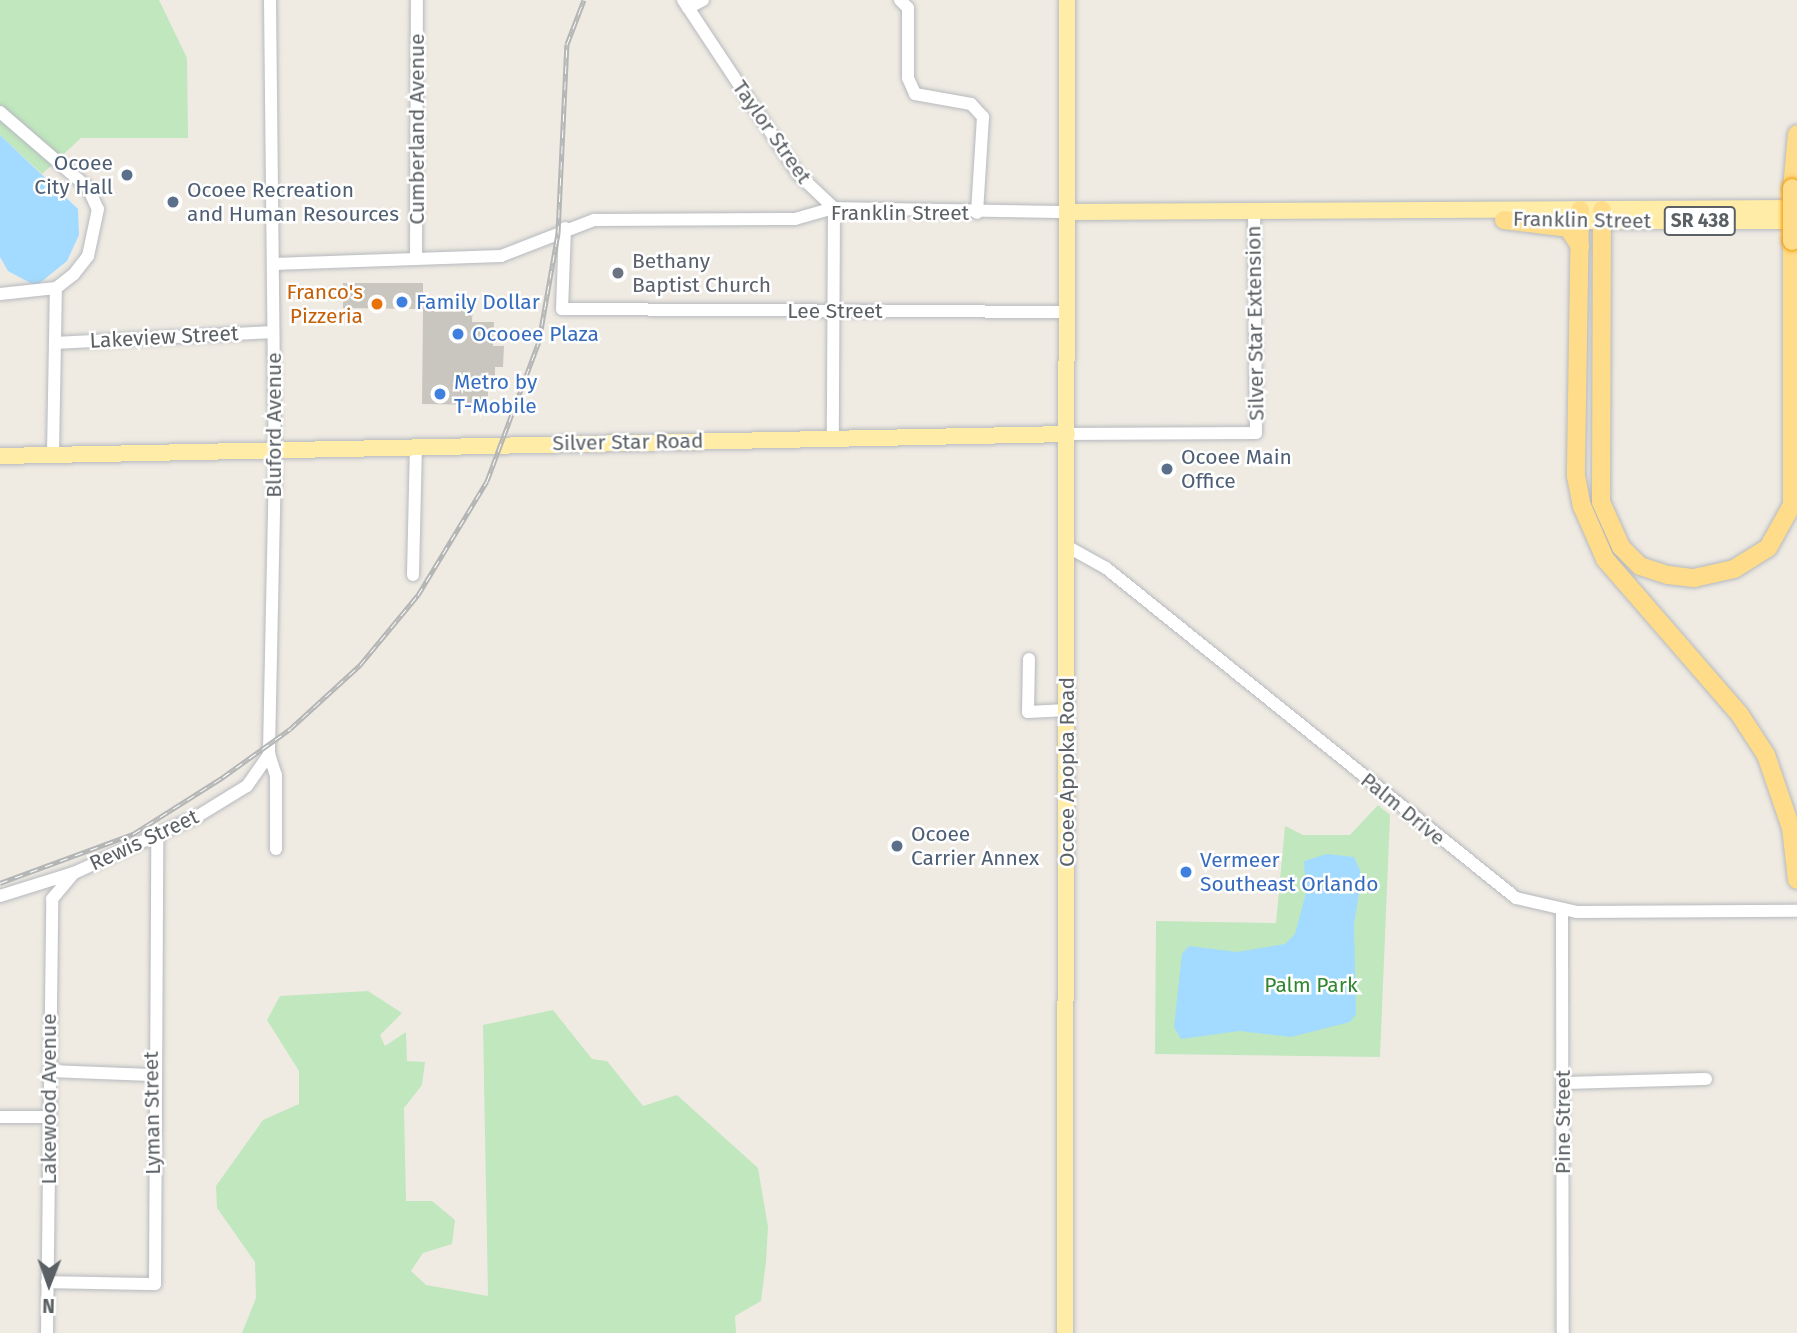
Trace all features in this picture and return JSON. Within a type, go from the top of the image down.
[{"type":"highway","points":[[1602,216],[1601,502],[1607,527],[1640,566],[1694,578],[1734,569],[1768,548],[1792,505],[1792,188],[1797,134]]},
{"type":"highway","points":[[1580,216],[1576,476],[1582,506],[1605,558],[1740,715],[1766,755],[1791,828],[1797,880]]},
{"type":"highway","points":[[1504,220],[1568,228],[1581,248]]},
{"type":"main road","name":"Ocoee Apopka Road","points":[[1065,1333],[1067,0]]},
{"type":"main road","name":"Franklin Street","points":[[1602,216],[1797,208]]},
{"type":"main road","name":"Franklin Street","points":[[1067,212],[1451,214],[1797,221]]},
{"type":"main road","name":"Franklin Street","points":[[1451,214],[1504,220],[1580,216]]},
{"type":"main road","name":"Silver Star Road","points":[[0,456],[1067,433]]},
{"type":"street","name":"Bluford Avenue","points":[[270,0],[274,450],[270,754],[276,775],[276,849]]},
{"type":"street","name":"Cumberland Avenue","points":[[416,258],[417,0]]},
{"type":"street","points":[[685,4],[704,0]]},
{"type":"street","name":"Taylor Street","points":[[685,4],[798,174],[834,208]]},
{"type":"street","points":[[904,4],[910,87],[927,100],[971,104],[982,117],[977,213]]},
{"type":"street","points":[[0,111],[88,188],[99,209],[88,256],[56,288],[0,294]]},
{"type":"street","name":"Franklin Street","points":[[273,264],[501,256],[542,243],[565,228],[594,220],[795,219],[834,208],[977,213],[1067,212]]},
{"type":"street","points":[[833,437],[834,208]]},
{"type":"street","name":"Silver Star Extension","points":[[1254,213],[1256,433]]},
{"type":"street","name":"Lee Street","points":[[565,228],[562,309],[1066,312]]},
{"type":"street","points":[[53,454],[56,288]]},
{"type":"street","name":"Lakeview Street","points":[[55,343],[273,332]]},
{"type":"street","name":"Silver Star Road","points":[[1067,433],[1256,433]]},
{"type":"street","points":[[413,575],[416,447]]},
{"type":"street","name":"Palm Drive","points":[[1068,547],[1106,568],[1500,887],[1562,912],[1797,911]]},
{"type":"street","points":[[1029,659],[1028,712],[1067,710]]},
{"type":"street","name":"Rewis Street","points":[[0,896],[74,873],[157,835],[247,786],[270,754]]},
{"type":"street","name":"Lyman Street","points":[[47,1282],[155,1283],[151,1075],[157,835]]},
{"type":"street","name":"Lakewood Avenue","points":[[47,1333],[52,899],[74,873]]},
{"type":"street","name":"Pine Street","points":[[1562,912],[1563,1333]]},
{"type":"street","points":[[49,1071],[151,1075]]},
{"type":"street","points":[[1563,1083],[1706,1079]]},
{"type":"street","points":[[0,1117],[48,1117]]},
{"type":"green space","points":[[0,0],[159,0],[187,58],[188,138],[81,138],[42,174],[0,135]]},
{"type":"green space","name":"Palm Park","points":[[1378,805],[1390,815],[1380,1057],[1155,1054],[1156,921],[1276,923],[1285,826],[1303,835],[1350,835]]},
{"type":"green space","points":[[368,991],[402,1013],[380,1035],[385,1046],[406,1032],[407,1061],[425,1062],[422,1085],[404,1108],[406,1201],[432,1201],[455,1220],[452,1244],[423,1253],[411,1271],[426,1285],[488,1296],[483,1025],[553,1010],[592,1059],[607,1061],[643,1106],[677,1095],[758,1168],[768,1227],[761,1301],[735,1316],[736,1333],[242,1333],[256,1298],[255,1262],[217,1208],[216,1186],[263,1120],[299,1104],[299,1071],[267,1020],[280,996]]},
{"type":"water","points":[[0,135],[78,209],[79,235],[67,261],[36,286],[8,271],[0,257]]},
{"type":"water","points":[[1327,854],[1354,857],[1362,875],[1354,924],[1356,1014],[1350,1022],[1291,1037],[1239,1031],[1181,1039],[1174,1027],[1182,954],[1189,946],[1237,952],[1285,944],[1295,934],[1306,893],[1304,861]]},
{"type":"building","name":"Ocooee Plaza","points":[[343,283],[423,283],[423,302],[473,302],[472,322],[494,322],[493,346],[504,346],[503,367],[495,367],[495,381],[488,381],[488,405],[422,404],[423,309],[343,308]]},
{"type":"railway","points":[[0,883],[133,834],[223,777],[290,729],[360,665],[418,595],[487,481],[539,341],[558,233],[567,44],[584,0]]},
{"type":"place","name":"Ocoee City Hall","points":[[127,175]]},
{"type":"place","name":"Ocoee Recreation and Human Resources","points":[[173,202]]},
{"type":"place","name":"Bethany Baptist Church","points":[[618,273]]},
{"type":"place","name":"Family Dollar","points":[[402,302]]},
{"type":"place","name":"Franco's Pizzeria","points":[[377,304]]},
{"type":"place","name":"Ocooee Plaza","points":[[458,334]]},
{"type":"place","name":"Metro by T-Mobile","points":[[440,394]]},
{"type":"place","name":"Ocoee Main Office","points":[[1167,469]]},
{"type":"place","name":"Ocoee Carrier Annex","points":[[897,846]]},
{"type":"place","name":"Vermeer Southeast Orlando","points":[[1186,872]]}]
